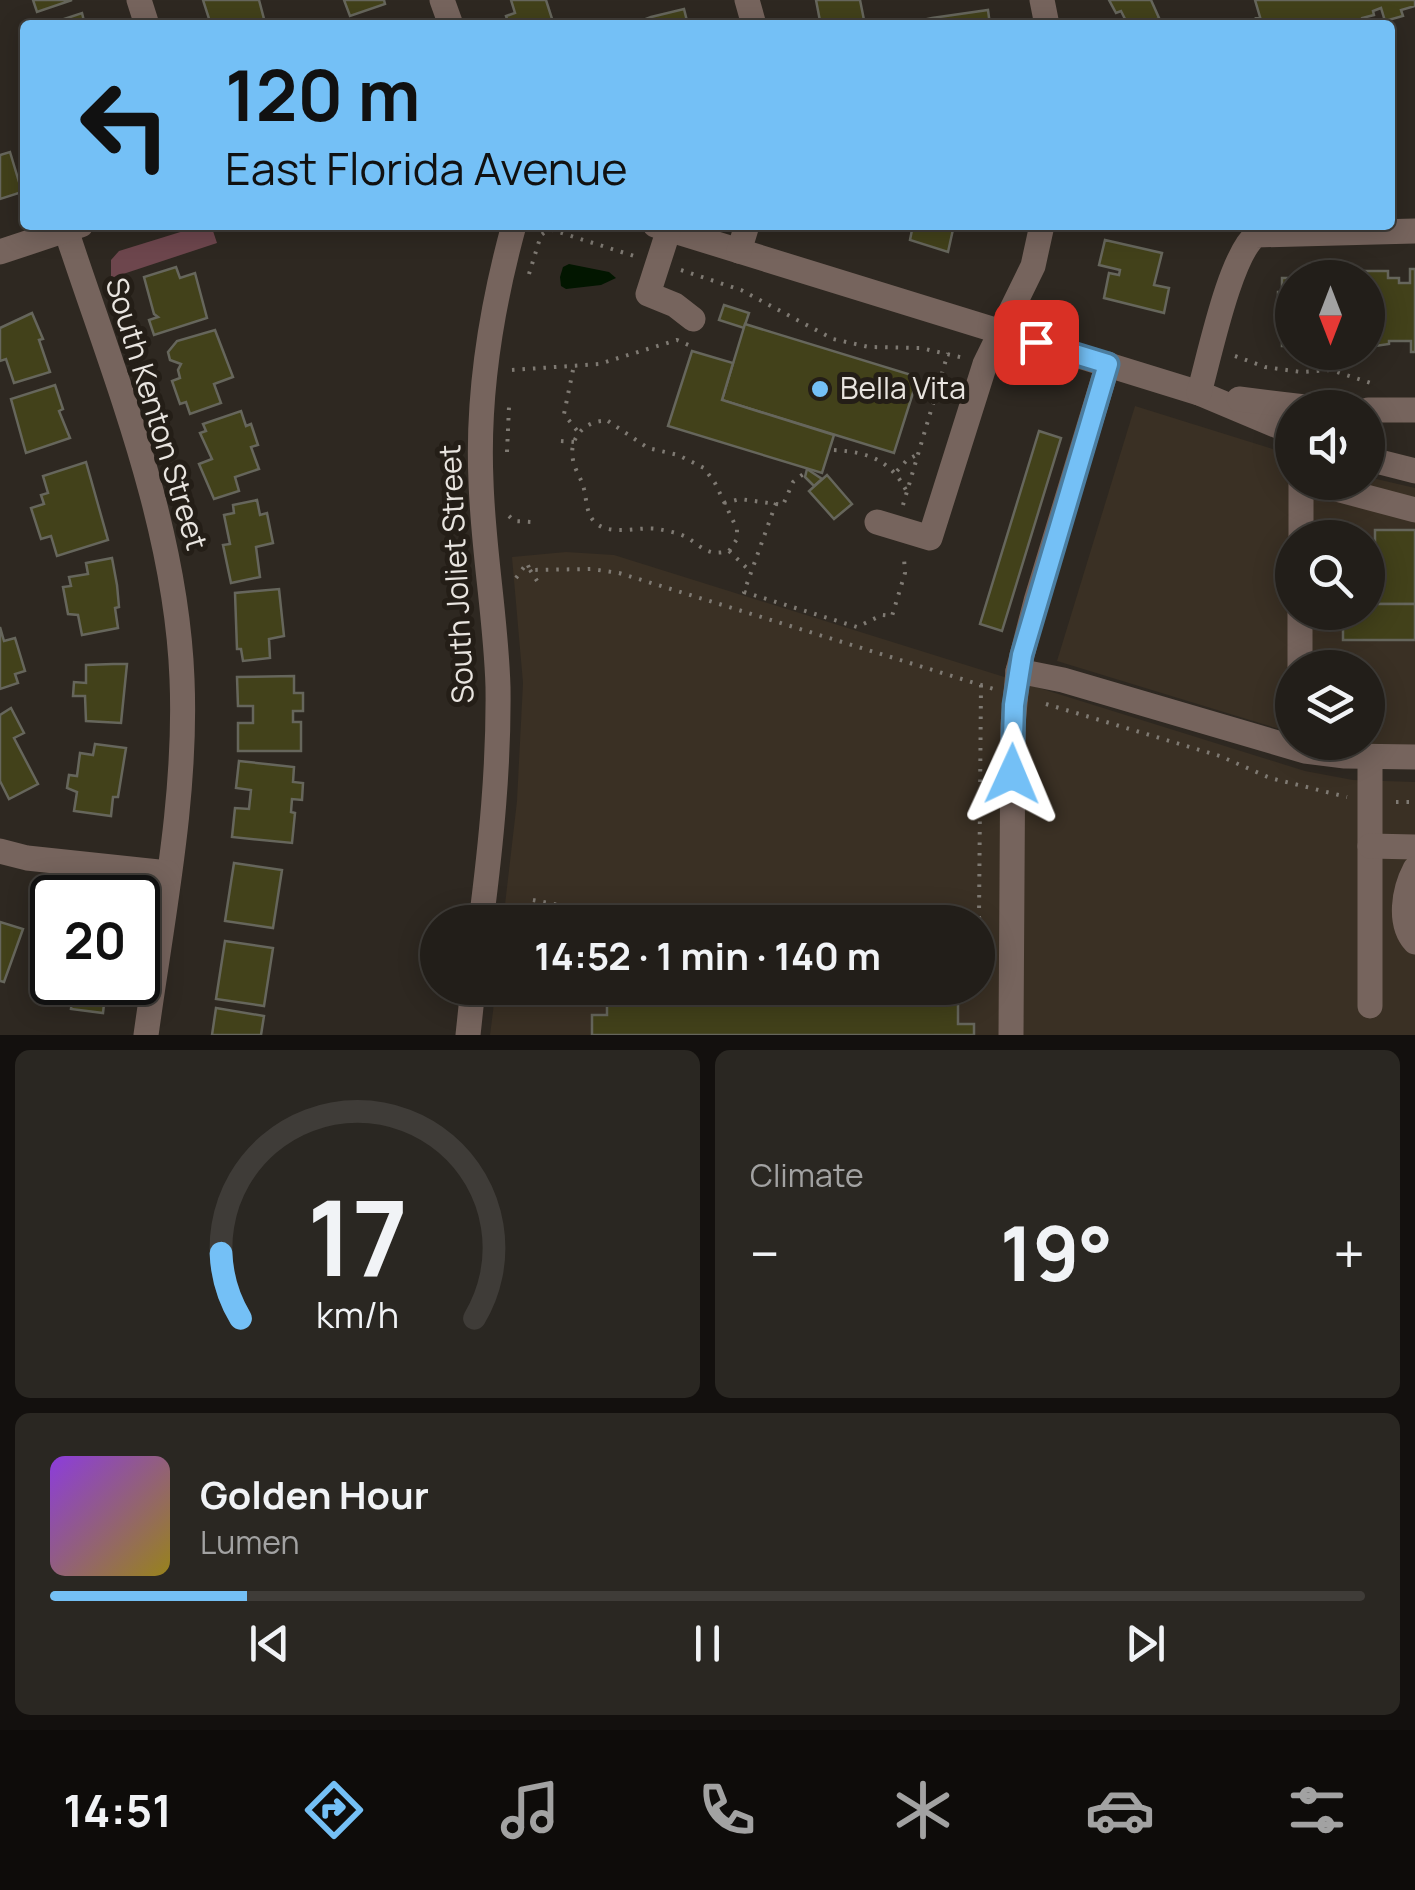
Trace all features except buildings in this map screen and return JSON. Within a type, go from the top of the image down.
[{"type":"street","points":[[0,252],[68,230]]},
{"type":"street","name":"South Kenton Street","points":[[75,230],[147,477],[179,634],[183,722],[146,1035]]},
{"type":"street","name":"South Joliet Street","points":[[483,905],[493,818],[498,716],[480,432],[490,330],[513,230]]},
{"type":"street","points":[[662,230],[658,264],[648,294],[676,304],[694,319]]},
{"type":"street","points":[[672,230],[1199,393],[1275,425]]},
{"type":"street","points":[[739,251],[745,230]]},
{"type":"street","points":[[887,525],[930,538],[979,381],[1033,266],[1041,230]]},
{"type":"street","points":[[1199,393],[1240,256],[1256,235],[1415,231]]},
{"type":"street","points":[[1011,1035],[1013,724],[1018,671],[1108,364]]},
{"type":"street","points":[[1199,393],[1275,403]]},
{"type":"street","points":[[1385,410],[1415,410]]},
{"type":"street","points":[[1385,463],[1413,470]]},
{"type":"street","points":[[1378,500],[1415,510]]},
{"type":"street","points":[[1018,671],[1275,738]]},
{"type":"street","points":[[1385,757],[1415,757]]},
{"type":"street","points":[[1370,760],[1370,1006]]},
{"type":"street","points":[[1370,846],[1415,847]]},
{"type":"street","points":[[0,851],[27,858],[168,873]]},
{"type":"street","points":[[1415,869],[1406,928],[1415,942]]},
{"type":"street","points":[[468,1035],[472,1005]]},
{"type":"path","points":[[527,285],[541,235],[548,230]]},
{"type":"path","points":[[552,230],[729,285],[833,339],[869,347],[917,348],[964,358]]},
{"type":"path","points":[[514,356],[512,370],[573,368],[620,360],[677,340],[692,347]]},
{"type":"path","points":[[1212,349],[1265,367],[1301,372],[1331,370],[1378,385]]},
{"type":"path","points":[[776,503],[744,592],[857,626],[882,615],[892,616],[906,570],[903,554],[891,543],[887,525],[907,492],[948,354]]},
{"type":"path","points":[[573,368],[564,414],[579,434]]},
{"type":"path","points":[[507,456],[509,404]]},
{"type":"path","points":[[729,551],[738,529],[708,472],[690,460],[648,448],[608,421],[593,422],[579,434],[574,442],[573,462],[583,483],[588,512],[596,524],[608,529],[659,530],[685,536],[705,552],[729,551],[750,571]]},
{"type":"path","points":[[561,441],[574,442]]},
{"type":"path","points":[[834,450],[873,456],[896,472],[907,492]]},
{"type":"path","points":[[896,472],[910,457],[920,453]]},
{"type":"path","points":[[724,502],[740,499],[783,504],[793,482],[806,472]]},
{"type":"path","points":[[508,510],[514,521],[532,522]]},
{"type":"path","points":[[516,578],[528,563],[541,587]]},
{"type":"path","points":[[530,570],[591,569],[618,573],[997,690]]},
{"type":"path","points":[[534,900],[616,916],[979,917],[981,685]]},
{"type":"path","points":[[1046,704],[1220,756],[1270,778],[1371,802],[1415,802]]},
{"type":"shaded area","points":[[187,230],[213,230],[217,243],[111,278],[111,260],[119,251]]},
{"type":"shaded area","points":[[569,264],[609,272],[616,278],[601,285],[566,289],[561,286],[560,277],[563,267]]},
{"type":"shaded area","points":[[1135,406],[1275,450],[1275,500],[1385,500],[1385,481],[1415,488],[1415,757],[1385,753],[1385,650],[1275,650],[1275,728],[1057,661]]},
{"type":"shaded area","points":[[566,552],[614,555],[1305,771],[1353,780],[1415,782],[1415,1035],[490,1035],[494,1005],[995,1005],[995,905],[505,905],[517,801],[523,683],[512,557]]},
{"type":"place","name":"Bella Vita","points":[[820,389]]},
{"type":"route","points":[[1012,774],[1018,671],[1038,592],[1108,364],[1036,342]]}]
